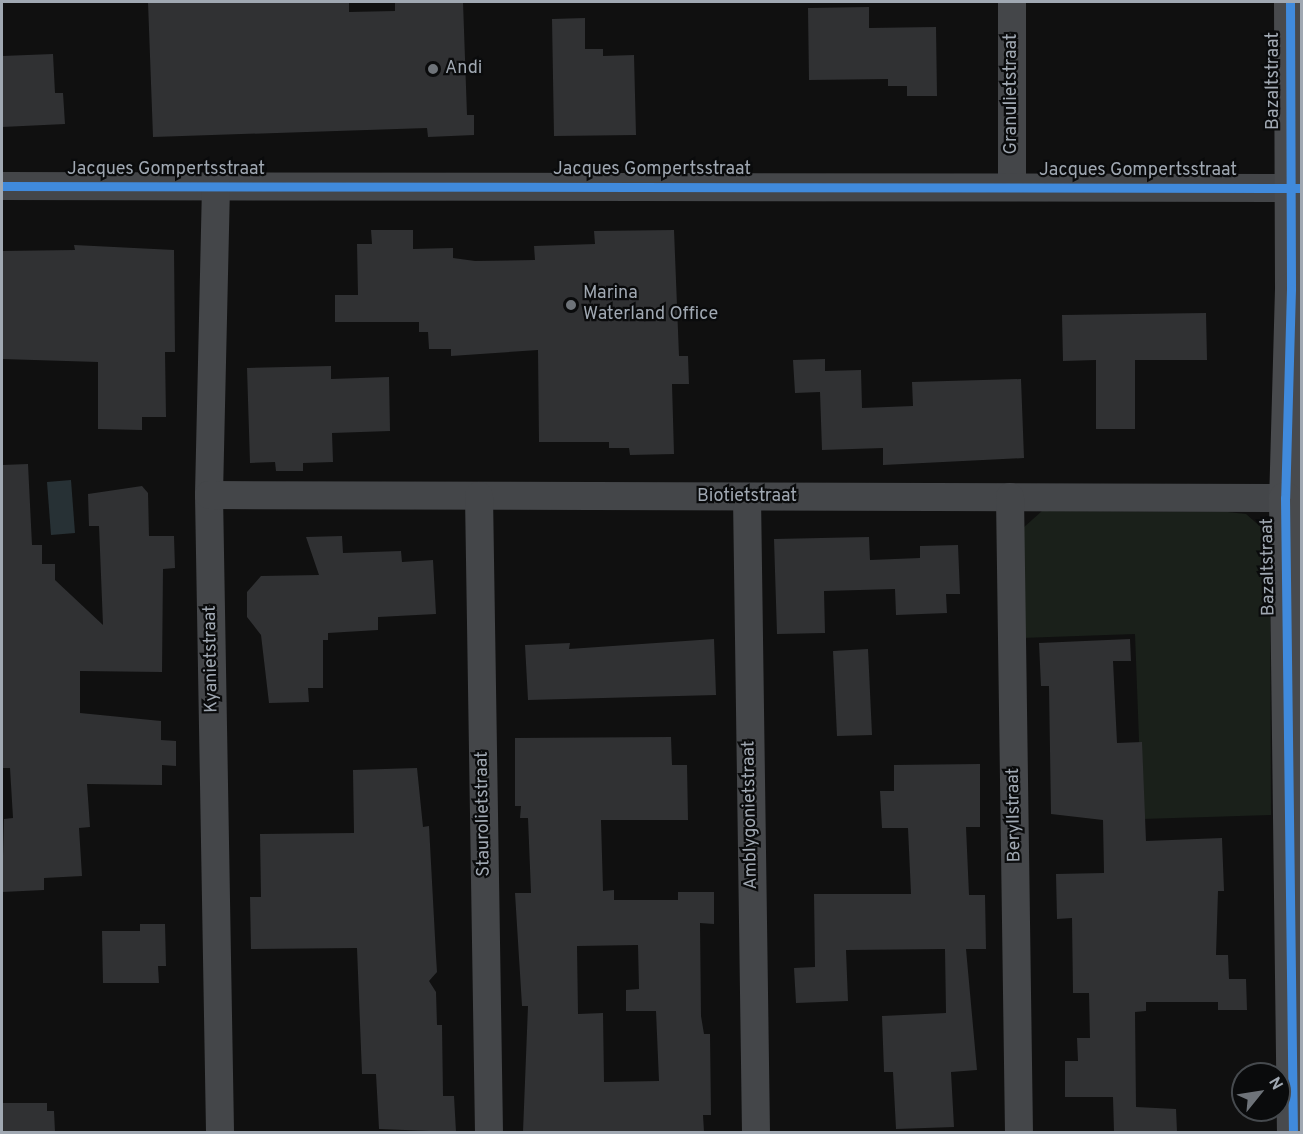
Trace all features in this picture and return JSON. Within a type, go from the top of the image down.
[{"type":"street","name":"Granulietstraat","points":[[1012,2],[1012,187]]},
{"type":"street","name":"Bazaltstraat","points":[[1290,2],[1296,188],[1285,498],[1293,1132]]},
{"type":"street","name":"Jacques Gompertsstraat","points":[[2,186],[1296,188]]},
{"type":"street","name":"Kyanietstraat","points":[[216,186],[209,495],[220,1132]]},
{"type":"street","name":"Biotietstraat","points":[[209,495],[1285,498]]},
{"type":"street","name":"Staurolietstraat","points":[[478,496],[489,1132]]},
{"type":"street","name":"Amblygonietstraat","points":[[747,497],[756,1132]]},
{"type":"street","name":"Beryllstraat","points":[[1010,497],[1019,1132]]},
{"type":"shaded area","points":[[71,480],[75,533],[51,535],[47,482]]},
{"type":"shaded area","points":[[1042,511],[1228,512],[1246,514],[1262,528],[1270,544],[1271,815],[1142,819],[1135,634],[1021,638],[1023,528]]},
{"type":"building","points":[[148,2],[349,2],[349,12],[395,11],[395,2],[463,2],[467,115],[474,115],[474,135],[428,137],[427,128],[153,137]]},
{"type":"building","points":[[869,7],[869,28],[936,27],[937,96],[907,96],[907,86],[888,86],[888,79],[809,80],[808,8]]},
{"type":"building","points":[[585,18],[585,49],[603,49],[603,56],[634,55],[636,135],[554,136],[552,19]]},
{"type":"building","points":[[53,54],[55,93],[63,93],[65,124],[2,127],[2,56]]},
{"type":"building","points":[[371,230],[413,230],[413,249],[453,248],[453,258],[475,261],[535,260],[534,246],[595,244],[594,231],[674,230],[679,356],[688,356],[689,384],[672,384],[674,454],[630,455],[629,448],[609,448],[609,442],[539,442],[538,350],[451,356],[451,349],[429,349],[428,332],[419,332],[419,322],[335,322],[335,295],[358,295],[357,244],[372,244]]},
{"type":"building","points":[[74,245],[174,250],[175,352],[165,352],[166,417],[142,417],[142,430],[98,429],[98,362],[2,359],[2,251],[75,250]]},
{"type":"building","points":[[1206,313],[1207,360],[1135,360],[1135,429],[1096,429],[1096,360],[1063,361],[1062,315]]},
{"type":"building","points":[[825,359],[825,371],[861,370],[862,408],[913,406],[912,382],[1021,379],[1024,458],[883,465],[883,448],[822,450],[820,392],[795,393],[793,360]]},
{"type":"building","points":[[331,366],[331,379],[389,377],[390,431],[332,433],[333,462],[303,463],[303,471],[276,471],[275,462],[250,463],[247,368]]},
{"type":"building","points":[[28,464],[32,545],[42,545],[42,564],[55,564],[55,580],[103,625],[99,526],[89,526],[88,494],[142,486],[148,493],[149,536],[174,536],[175,568],[163,569],[162,672],[80,671],[80,713],[161,721],[161,740],[176,741],[176,766],[162,765],[162,785],[87,784],[90,827],[79,828],[82,876],[44,878],[44,890],[2,892],[4,819],[13,818],[10,768],[2,768],[2,465]]},
{"type":"building","points":[[342,536],[343,553],[401,551],[402,562],[433,560],[436,614],[378,617],[378,630],[328,633],[328,640],[323,640],[323,688],[308,688],[309,702],[269,703],[261,635],[247,617],[247,592],[261,576],[319,575],[306,537]]},
{"type":"building","points":[[869,537],[870,560],[920,558],[920,546],[958,545],[960,594],[946,594],[947,613],[896,615],[895,589],[824,591],[825,633],[777,634],[774,539]]},
{"type":"building","points":[[714,639],[716,695],[528,700],[525,645],[570,643],[569,649]]},
{"type":"building","points":[[1130,639],[1131,661],[1113,661],[1117,743],[1142,742],[1146,841],[1222,838],[1224,891],[1218,891],[1216,955],[1228,955],[1229,979],[1246,979],[1247,1010],[1218,1010],[1218,1002],[1146,1002],[1146,1011],[1135,1012],[1136,1107],[1176,1109],[1177,1132],[1114,1132],[1113,1097],[1065,1097],[1065,1061],[1078,1061],[1077,1038],[1090,1038],[1089,993],[1073,993],[1072,918],[1057,919],[1056,874],[1104,873],[1103,820],[1051,814],[1049,686],[1041,686],[1039,643]]},
{"type":"building","points":[[868,649],[872,735],[837,736],[833,651]]},
{"type":"building","points":[[671,737],[672,765],[687,765],[688,820],[601,820],[603,891],[614,890],[614,900],[678,900],[678,892],[714,892],[714,924],[700,923],[701,1016],[704,1034],[710,1034],[711,1115],[703,1115],[704,1132],[523,1132],[528,1006],[522,1006],[515,893],[531,893],[528,818],[520,818],[521,806],[515,806],[515,738]],"holes":[[[638,945],[639,989],[626,990],[626,1011],[656,1011],[659,1081],[604,1082],[603,1013],[578,1014],[577,946]]]},
{"type":"building","points":[[980,764],[980,827],[966,827],[969,895],[985,895],[986,949],[966,949],[977,1070],[951,1072],[954,1127],[896,1129],[893,1072],[884,1072],[882,1016],[946,1013],[945,949],[846,950],[848,1001],[796,1003],[794,968],[815,967],[814,894],[911,894],[908,828],[882,828],[880,791],[894,791],[894,765]]},
{"type":"building","points":[[417,768],[423,827],[429,826],[437,972],[429,981],[436,992],[437,1025],[442,1025],[443,1096],[454,1096],[456,1132],[379,1129],[376,1074],[362,1074],[357,948],[251,949],[250,897],[261,897],[260,834],[354,833],[353,770]]},
{"type":"building","points":[[140,924],[165,924],[166,966],[158,966],[159,983],[103,983],[102,931],[140,931]]},
{"type":"building","points":[[2,1103],[47,1103],[47,1111],[54,1111],[55,1132],[2,1132]]},
{"type":"cycle path","points":[[1290,2],[1291,289],[1285,498],[1293,1132]]},
{"type":"cycle path","points":[[2,186],[1302,188]]},
{"type":"place","name":"Andi","points":[[433,69]]},
{"type":"place","name":"Marina Waterland Office","points":[[571,305]]}]
